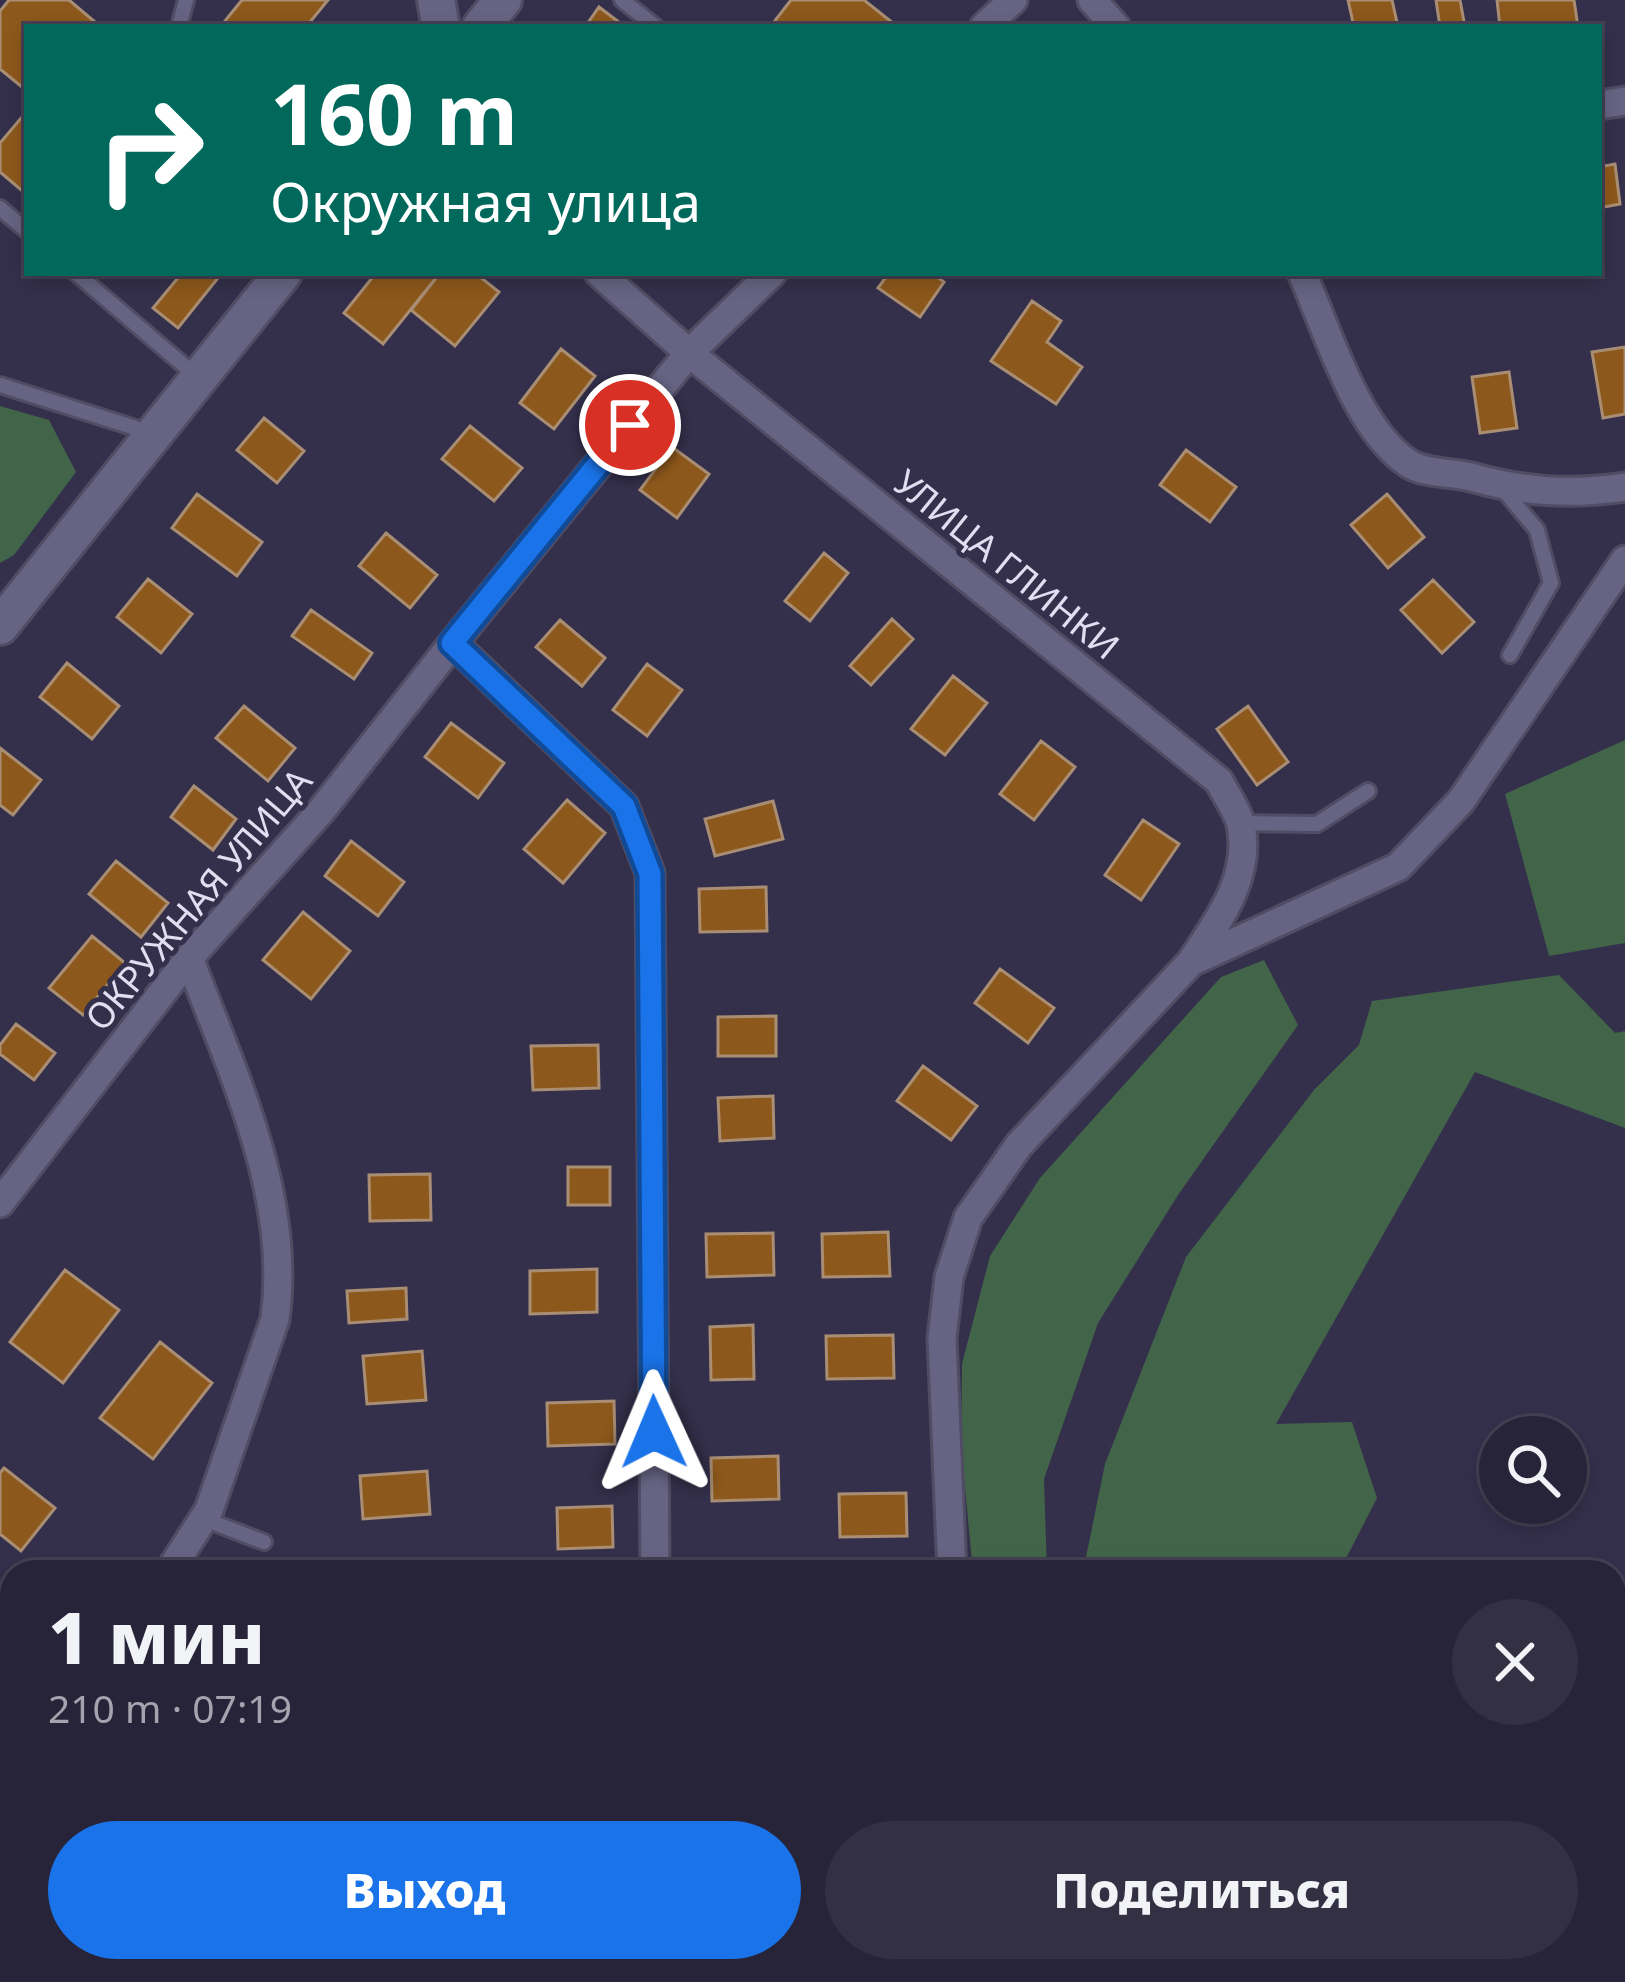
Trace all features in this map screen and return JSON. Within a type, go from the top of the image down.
[{"type":"street","points":[[483,24],[503,0]]},
{"type":"street","points":[[986,24],[1013,0]]},
{"type":"street","points":[[1092,0],[1113,24]]},
{"type":"street","points":[[0,626],[281,276]]},
{"type":"street","name":"УЛИЦА ГЛИНКИ","points":[[601,276],[689,353],[1219,782],[1240,823]]},
{"type":"street","name":"ОКРУЖНАЯ УЛИЦА","points":[[0,1203],[189,958],[321,811],[689,353],[769,276]]},
{"type":"street","points":[[1303,276],[1370,426],[1411,466],[1468,476],[1502,488],[1573,494],[1625,488]]},
{"type":"street","points":[[1191,962],[1398,867],[1462,801],[1625,560]]},
{"type":"street","points":[[452,643],[624,806],[650,874],[655,1560]]},
{"type":"street","points":[[951,1560],[942,1338],[949,1277],[968,1218],[1019,1144],[1191,962],[1227,907],[1242,868],[1240,823]]},
{"type":"street","points":[[177,1560],[203,1519],[275,1319],[279,1292],[268,1178],[189,958]]},
{"type":"lane","points":[[622,0],[652,24]]},
{"type":"lane","points":[[0,208],[24,228]]},
{"type":"lane","points":[[79,276],[199,379]]},
{"type":"lane","points":[[0,386],[153,434]]},
{"type":"lane","points":[[1502,488],[1537,530],[1551,583],[1510,656]]},
{"type":"lane","points":[[1240,823],[1317,824],[1367,791]]},
{"type":"lane","points":[[203,1519],[265,1542]]},
{"type":"green space","points":[[0,406],[49,420],[76,472],[14,555],[0,563]]},
{"type":"green space","points":[[1625,740],[1625,943],[1549,956],[1505,794]]},
{"type":"green space","points":[[1264,960],[1298,1025],[1178,1195],[1098,1323],[1044,1479],[1047,1560],[972,1560],[961,1446],[962,1364],[990,1256],[1040,1178],[1221,977]]},
{"type":"green space","points":[[1559,975],[1615,1033],[1625,1031],[1625,1128],[1475,1072],[1276,1424],[1352,1422],[1377,1498],[1345,1560],[1085,1560],[1105,1464],[1186,1257],[1314,1090],[1359,1045],[1372,1001]]},
{"type":"building","points":[[9,0],[69,0],[97,24],[24,24],[24,89],[0,69],[0,11]]},
{"type":"building","points":[[242,0],[328,0],[308,24],[222,24]]},
{"type":"building","points":[[791,0],[864,0],[894,24],[772,24]]},
{"type":"building","points":[[1348,0],[1392,0],[1397,24],[1353,24]]},
{"type":"building","points":[[1436,0],[1460,0],[1464,24],[1440,24]]},
{"type":"building","points":[[1497,0],[1574,0],[1578,24],[1500,24]]},
{"type":"building","points":[[599,7],[621,24],[587,24]]},
{"type":"building","points":[[24,115],[24,192],[0,172],[0,143]]},
{"type":"building","points":[[1615,164],[1620,204],[1602,207],[1602,166]]},
{"type":"building","points":[[180,276],[220,276],[178,328],[153,308]]},
{"type":"building","points":[[374,276],[438,276],[383,344],[344,313]]},
{"type":"building","points":[[438,276],[479,276],[499,292],[455,346],[411,310]]},
{"type":"building","points":[[887,276],[936,276],[944,282],[920,317],[878,288]]},
{"type":"building","points":[[1032,301],[1061,321],[1047,342],[1082,367],[1056,404],[991,361]]},
{"type":"building","points":[[1625,347],[1625,414],[1603,418],[1592,352]]},
{"type":"building","points":[[561,349],[595,376],[554,429],[520,403]]},
{"type":"building","points":[[1509,372],[1517,428],[1480,433],[1472,377]]},
{"type":"building","points":[[264,418],[304,451],[277,483],[237,450]]},
{"type":"building","points":[[470,426],[522,468],[494,501],[442,459]]},
{"type":"building","points":[[672,447],[709,474],[677,518],[640,490]]},
{"type":"building","points":[[1186,450],[1236,487],[1210,522],[1160,485]]},
{"type":"building","points":[[197,494],[262,542],[237,576],[172,528]]},
{"type":"building","points":[[1387,494],[1424,537],[1388,568],[1351,525]]},
{"type":"building","points":[[386,533],[437,575],[410,608],[359,566]]},
{"type":"building","points":[[824,553],[848,573],[810,621],[785,601]]},
{"type":"building","points":[[148,579],[192,614],[161,653],[117,617]]},
{"type":"building","points":[[1433,580],[1474,622],[1442,653],[1401,610]]},
{"type":"building","points":[[311,610],[372,653],[354,679],[292,636]]},
{"type":"building","points":[[892,619],[913,639],[871,685],[850,666]]},
{"type":"building","points":[[560,620],[605,658],[582,686],[536,647]]},
{"type":"building","points":[[67,663],[119,706],[92,739],[40,697]]},
{"type":"building","points":[[647,664],[682,690],[647,736],[613,710]]},
{"type":"building","points":[[953,676],[987,703],[945,755],[911,729]]},
{"type":"building","points":[[244,706],[295,748],[268,781],[216,738]]},
{"type":"building","points":[[1248,706],[1288,762],[1257,785],[1217,729]]},
{"type":"building","points":[[451,723],[504,763],[478,798],[425,757]]},
{"type":"building","points":[[1041,741],[1075,767],[1034,820],[1000,794]]},
{"type":"building","points":[[0,748],[41,780],[13,815],[0,805]]},
{"type":"building","points":[[194,786],[236,819],[213,850],[171,817]]},
{"type":"building","points":[[567,800],[605,833],[563,883],[524,849]]},
{"type":"building","points":[[773,801],[783,839],[715,856],[705,819]]},
{"type":"building","points":[[1143,820],[1179,844],[1141,900],[1105,875]]},
{"type":"building","points":[[351,841],[404,882],[378,916],[325,876]]},
{"type":"building","points":[[116,861],[168,903],[141,937],[89,894]]},
{"type":"building","points":[[766,887],[767,931],[700,932],[699,889]]},
{"type":"building","points":[[303,912],[350,951],[311,999],[263,960]]},
{"type":"building","points":[[92,936],[125,963],[83,1015],[49,988]]},
{"type":"building","points":[[1000,969],[1054,1008],[1028,1043],[975,1003]]},
{"type":"building","points":[[776,1016],[776,1056],[718,1056],[718,1017]]},
{"type":"building","points":[[16,1024],[55,1053],[34,1080],[0,1054],[0,1045]]},
{"type":"building","points":[[598,1045],[599,1088],[533,1090],[531,1046]]},
{"type":"building","points":[[923,1066],[977,1106],[951,1140],[897,1101]]},
{"type":"building","points":[[773,1096],[774,1138],[720,1141],[718,1098]]},
{"type":"building","points":[[568,1167],[610,1167],[610,1205],[568,1205]]},
{"type":"building","points":[[430,1174],[431,1220],[370,1221],[369,1175]]},
{"type":"building","points":[[888,1232],[890,1276],[823,1277],[822,1234]]},
{"type":"building","points":[[773,1233],[774,1275],[707,1277],[706,1234]]},
{"type":"building","points":[[597,1269],[597,1312],[530,1314],[530,1271]]},
{"type":"building","points":[[65,1270],[119,1310],[63,1383],[10,1342]]},
{"type":"building","points":[[406,1288],[407,1319],[349,1323],[347,1291]]},
{"type":"building","points":[[753,1325],[754,1379],[711,1380],[710,1327]]},
{"type":"building","points":[[893,1335],[894,1378],[827,1379],[826,1336]]},
{"type":"building","points":[[160,1342],[212,1383],[153,1459],[100,1418]]},
{"type":"building","points":[[422,1351],[426,1400],[367,1404],[363,1356]]},
{"type":"building","points":[[614,1401],[615,1444],[548,1446],[547,1403]]},
{"type":"building","points":[[778,1456],[779,1499],[712,1501],[711,1458]]},
{"type":"building","points":[[4,1468],[55,1508],[21,1551],[0,1534],[0,1473]]},
{"type":"building","points":[[427,1471],[430,1514],[363,1519],[360,1476]]},
{"type":"building","points":[[906,1493],[907,1536],[840,1537],[839,1494]]},
{"type":"building","points":[[612,1506],[613,1547],[558,1549],[557,1508]]},
{"type":"route","points":[[630,425],[452,643],[624,806],[650,874],[654,1432]]}]
